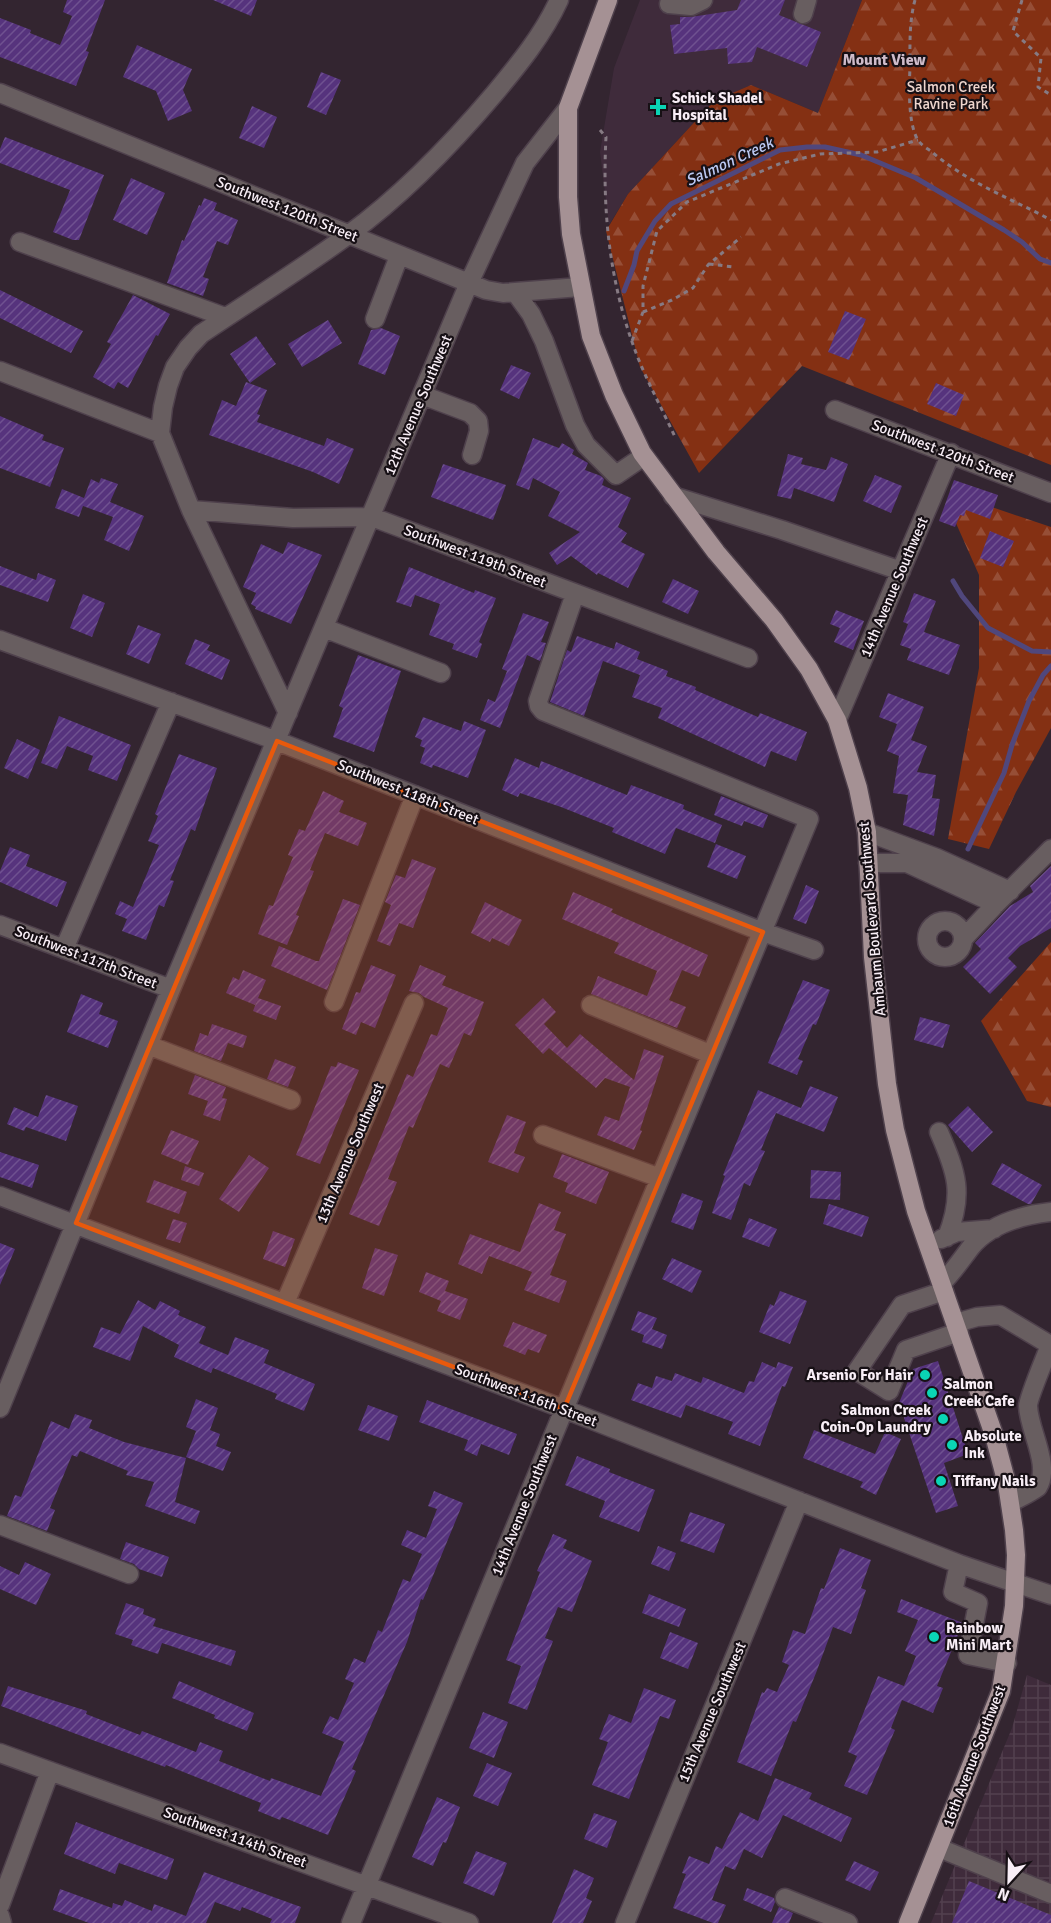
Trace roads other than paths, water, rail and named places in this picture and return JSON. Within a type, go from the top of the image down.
[{"type":"main road","name":"Ambaum Boulevard Southwest","points":[[608,0],[568,108],[568,197],[571,234],[591,336],[614,395],[644,456],[716,552],[774,620],[809,669],[837,720],[858,788],[867,832],[873,957],[887,1084],[895,1130],[916,1211],[994,1435],[1010,1503],[1016,1552],[1015,1582]]},
{"type":"main road","name":"16th Avenue Southwest","points":[[908,1923],[990,1724],[1001,1691],[1014,1606],[1015,1582]]},
{"type":"street","points":[[288,713],[190,510],[160,434],[163,407],[175,367],[201,334],[349,234],[431,164],[526,56],[559,0]]},
{"type":"street","points":[[670,0],[669,4],[691,6],[703,0]]},
{"type":"street","name":"Southwest 120th Street","points":[[0,93],[486,290],[503,293],[580,287]]},
{"type":"street","name":"12th Avenue Southwest","points":[[0,1408],[171,989],[469,283],[525,163],[568,108]]},
{"type":"street","points":[[20,242],[225,317]]},
{"type":"street","points":[[375,319],[399,256]]},
{"type":"street","points":[[515,292],[531,314],[544,341],[586,445],[616,475],[644,456]]},
{"type":"street","points":[[0,371],[160,434]]},
{"type":"street","points":[[422,395],[470,413],[478,421],[479,431],[472,455]]},
{"type":"street","name":"Southwest 120th Street","points":[[835,410],[1051,493]]},
{"type":"street","name":"14th Avenue Southwest","points":[[837,720],[951,453]]},
{"type":"street","points":[[673,496],[901,571]]},
{"type":"street","name":"Southwest 119th Street","points":[[190,510],[293,518],[372,517],[748,658]]},
{"type":"street","name":"14th Avenue Southwest","points":[[351,1923],[808,819],[543,711],[538,701],[575,594]]},
{"type":"street","points":[[324,628],[441,674]]},
{"type":"street","name":"Southwest 118th Street","points":[[0,640],[277,741],[814,950]]},
{"type":"street","points":[[64,949],[171,702]]},
{"type":"street","points":[[334,1002],[415,795]]},
{"type":"street","points":[[867,832],[931,874],[1010,891]]},
{"type":"street","points":[[963,939],[1051,849]]},
{"type":"street","points":[[868,863],[907,863],[996,904]]},
{"type":"street","name":"Southwest 117th Street","points":[[0,924],[171,989]]},
{"type":"street","name":"13th Avenue Southwest","points":[[285,1304],[414,1003]]},
{"type":"street","points":[[591,1005],[710,1054]]},
{"type":"street","points":[[148,1045],[291,1100]]},
{"type":"street","points":[[939,1132],[957,1182],[956,1208],[947,1237]]},
{"type":"street","points":[[543,1135],[660,1178]]},
{"type":"street","name":"Southwest 116th Street","points":[[0,1196],[564,1409],[959,1564],[1051,1595]]},
{"type":"street","points":[[928,1245],[957,1232],[994,1229],[1034,1214],[1051,1212]]},
{"type":"street","points":[[994,1229],[972,1246],[943,1287],[902,1305],[857,1371],[890,1391],[906,1350],[977,1317],[1000,1315],[1050,1345],[1028,1405],[1035,1431],[1048,1459],[1044,1481],[1037,1488],[1010,1503]]},
{"type":"street","points":[[947,1237],[960,1245],[972,1246]]},
{"type":"street","name":"15th Avenue Southwest","points":[[625,1923],[799,1501]]},
{"type":"street","points":[[0,1525],[129,1574]]},
{"type":"street","points":[[959,1564],[953,1592],[978,1603],[968,1655],[1006,1663]]},
{"type":"street","name":"Southwest 114th Street","points":[[0,1753],[367,1884],[469,1923]]},
{"type":"street","points":[[0,1905],[50,1771]]},
{"type":"street","points":[[939,1848],[1051,1894]]},
{"type":"street","points":[[786,1899],[848,1923]]},
{"type":"street","points":[[0,1916],[2,1923]]},
{"type":"waterway","name":"Salmon Creek","points":[[624,291],[637,251],[655,221],[671,204],[780,150],[807,147],[825,147],[861,155],[916,178],[1004,230],[1022,242],[1040,259],[1051,263]]},
{"type":"waterway","points":[[953,581],[988,628],[1032,651],[1051,652]]},
{"type":"waterway","points":[[968,849],[1004,773],[1029,701],[1043,675],[1051,666]]},
{"type":"place","name":"Schick Shadel Hospital","points":[[658,107]]},
{"type":"place","name":"Arsenio For Hair","points":[[925,1375]]},
{"type":"place","name":"Salmon Creek Cafe","points":[[932,1393]]},
{"type":"place","name":"Salmon Creek Coin-Op Laundry","points":[[943,1419]]},
{"type":"place","name":"Absolute Ink","points":[[952,1445]]},
{"type":"place","name":"Tiffany Nails","points":[[941,1481]]},
{"type":"place","name":"Rainbow Mini Mart","points":[[934,1637]]},
{"type":"district","name":"Mount View","points":[[884,59]]},
{"type":"park label","name":"Salmon Creek Ravine Park","points":[[951,96]]}]
